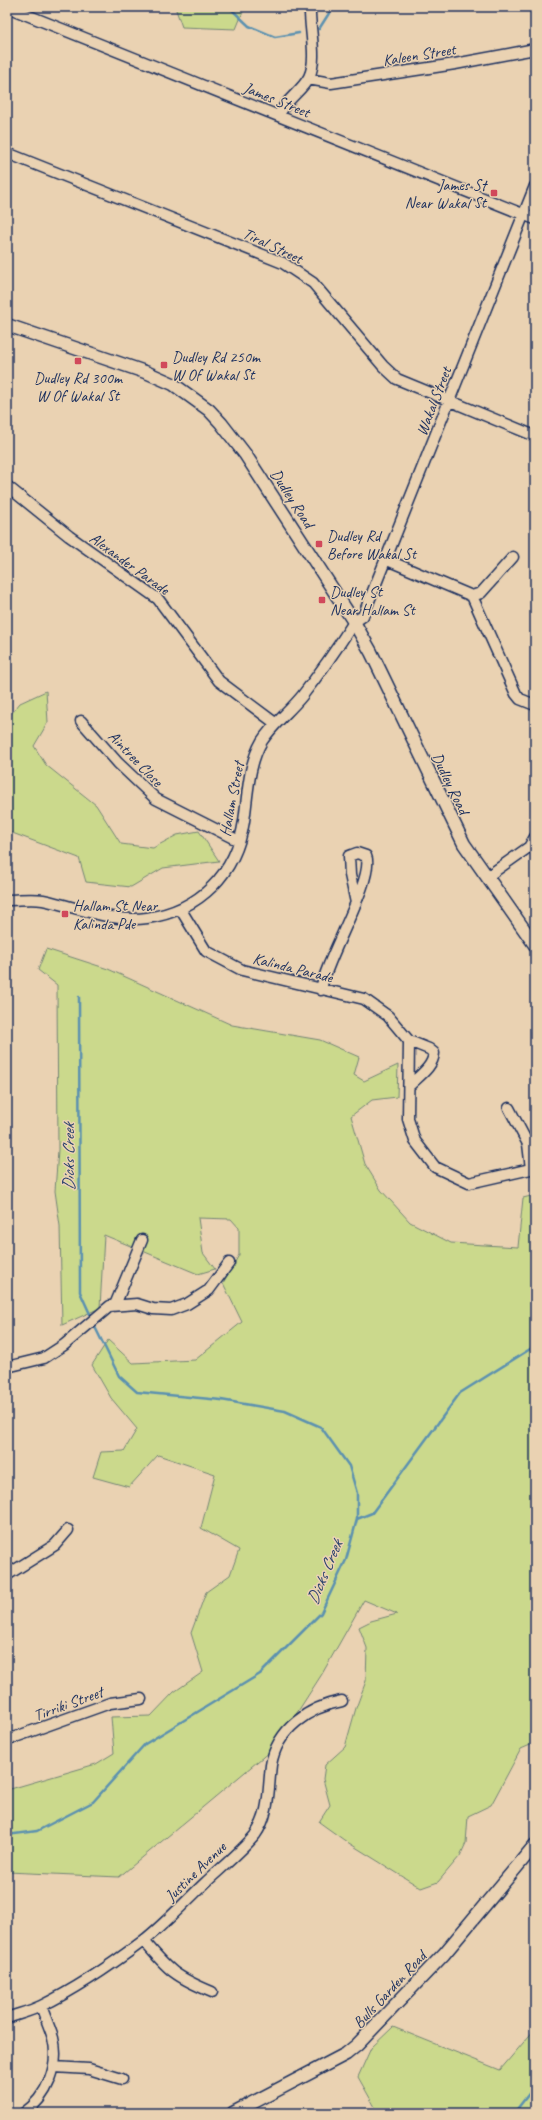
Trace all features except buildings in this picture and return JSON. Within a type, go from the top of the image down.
[{"type":"main road","name":"Dudley Road","points":[[7,325],[148,373],[173,384],[209,410],[222,423],[245,454],[354,622],[371,652],[454,827],[464,844],[488,876],[535,945]]},
{"type":"main road","name":"Bulls Garden Road","points":[[233,2113],[346,2054],[357,2045],[444,1954],[535,1845]]},
{"type":"street","name":"James Street","points":[[7,7],[28,11],[278,115],[535,219]]},
{"type":"street","points":[[278,115],[289,99],[308,79],[313,59],[310,7]]},
{"type":"street","name":"Kaleen Street","points":[[308,79],[331,83],[455,64],[535,49]]},
{"type":"street","name":"Tiral Street","points":[[7,153],[283,263],[314,284],[383,366],[397,379],[535,436]]},
{"type":"street","name":"Wakal Street","points":[[354,622],[363,616],[387,560],[535,186]]},
{"type":"street","name":"Alexander Parade","points":[[7,486],[69,536],[158,599],[219,681],[275,723]]},
{"type":"street","points":[[387,560],[472,596],[481,593],[513,557]]},
{"type":"street","points":[[472,596],[516,694],[520,699],[535,705]]},
{"type":"street","name":"Hallam Street","points":[[7,900],[42,900],[118,919],[145,918],[181,910],[210,889],[228,867],[239,841],[244,822],[254,759],[263,740],[275,723],[287,714],[302,695],[354,622]]},
{"type":"street","name":"Aintree Close","points":[[81,721],[118,763],[156,799],[239,841]]},
{"type":"street","points":[[488,876],[529,847],[535,837]]},
{"type":"street","points":[[321,990],[322,979],[330,959],[356,903]]},
{"type":"street","name":"Kalinda Parade","points":[[181,910],[206,951],[242,970],[364,999],[388,1016],[409,1041],[429,1049],[434,1053],[434,1060],[410,1085]]},
{"type":"street","points":[[409,1041],[410,1085],[408,1119],[415,1141],[435,1168],[469,1183],[533,1169],[528,1144],[509,1108]]},
{"type":"street","points":[[115,1305],[142,1240]]},
{"type":"street","points":[[7,1366],[44,1358],[64,1345],[110,1306],[137,1304],[153,1309],[171,1310],[193,1301],[209,1290],[229,1263]]},
{"type":"street","points":[[7,1576],[55,1545],[68,1530]]},
{"type":"street","name":"Tirriki Street","points":[[7,1740],[110,1703],[141,1699]]},
{"type":"street","name":"Justine Avenue","points":[[7,2018],[41,2006],[96,1973],[144,1940],[255,1835],[268,1805],[272,1763],[282,1738],[293,1725],[309,1712],[326,1704],[342,1701]]},
{"type":"street","points":[[144,1940],[165,1967],[183,1979],[212,1992]]},
{"type":"street","points":[[24,2113],[33,2106],[46,2089],[54,2067],[54,2039],[41,2006]]},
{"type":"street","points":[[54,2067],[89,2069],[122,2079]]},
{"type":"green space","points":[[175,7],[245,7],[236,29],[182,27]]},
{"type":"green space","points":[[46,691],[48,722],[34,746],[46,765],[96,805],[121,844],[153,848],[177,835],[199,831],[219,861],[163,868],[131,887],[86,882],[79,858],[7,831],[7,719],[20,703]]},
{"type":"green space","points":[[46,949],[108,969],[232,1025],[320,1040],[359,1057],[354,1075],[364,1081],[398,1065],[397,1097],[372,1100],[351,1116],[365,1164],[381,1190],[410,1222],[451,1243],[518,1247],[523,1198],[535,1195],[535,1743],[521,1749],[491,1805],[468,1816],[466,1843],[460,1856],[438,1882],[421,1888],[344,1840],[319,1822],[330,1805],[323,1779],[325,1765],[345,1747],[356,1708],[366,1681],[367,1648],[359,1627],[371,1621],[397,1614],[364,1600],[322,1674],[275,1747],[119,1877],[7,1872],[7,1790],[96,1764],[114,1753],[111,1717],[151,1716],[174,1692],[203,1672],[191,1633],[206,1592],[230,1575],[239,1550],[201,1528],[215,1474],[158,1455],[129,1487],[93,1477],[101,1452],[124,1451],[137,1429],[111,1398],[92,1365],[108,1340],[133,1363],[195,1360],[242,1322],[223,1283],[239,1255],[239,1228],[231,1219],[198,1218],[203,1253],[215,1269],[198,1274],[104,1235],[100,1308],[62,1325],[60,1226],[55,1191],[58,1150],[57,985],[38,970]]},
{"type":"green space","points":[[393,2027],[500,2070],[535,2029],[535,2113],[382,2113],[375,2107],[358,2077],[371,2048]]},
{"type":"waterway","points":[[229,7],[249,26],[275,37],[299,33]]},
{"type":"waterway","points":[[319,29],[333,7]]},
{"type":"waterway","name":"Dicks Creek","points":[[79,997],[80,1292],[90,1314]]},
{"type":"waterway","name":"Dicks Creek","points":[[7,1835],[37,1831],[93,1802],[145,1744],[260,1674],[321,1613],[346,1560],[357,1519],[357,1493],[349,1466],[321,1427],[285,1411],[221,1400],[137,1392],[119,1376],[95,1327]]},
{"type":"waterway","points":[[357,1519],[372,1513],[460,1393],[535,1346]]},
{"type":"waterway","points":[[514,2113],[535,2086]]},
{"type":"place","name":"James St Near Wakal St","points":[[494,193]]},
{"type":"place","name":"Dudley Rd 300m W Of Wakal St","points":[[78,361]]},
{"type":"place","name":"Dudley Rd 250m W Of Wakal St","points":[[164,365]]},
{"type":"place","name":"Dudley Rd Before Wakal St","points":[[319,544]]},
{"type":"place","name":"Dudley St Near Hallam St","points":[[322,600]]},
{"type":"place","name":"Hallam St Near Kalinda Pde","points":[[65,914]]}]
